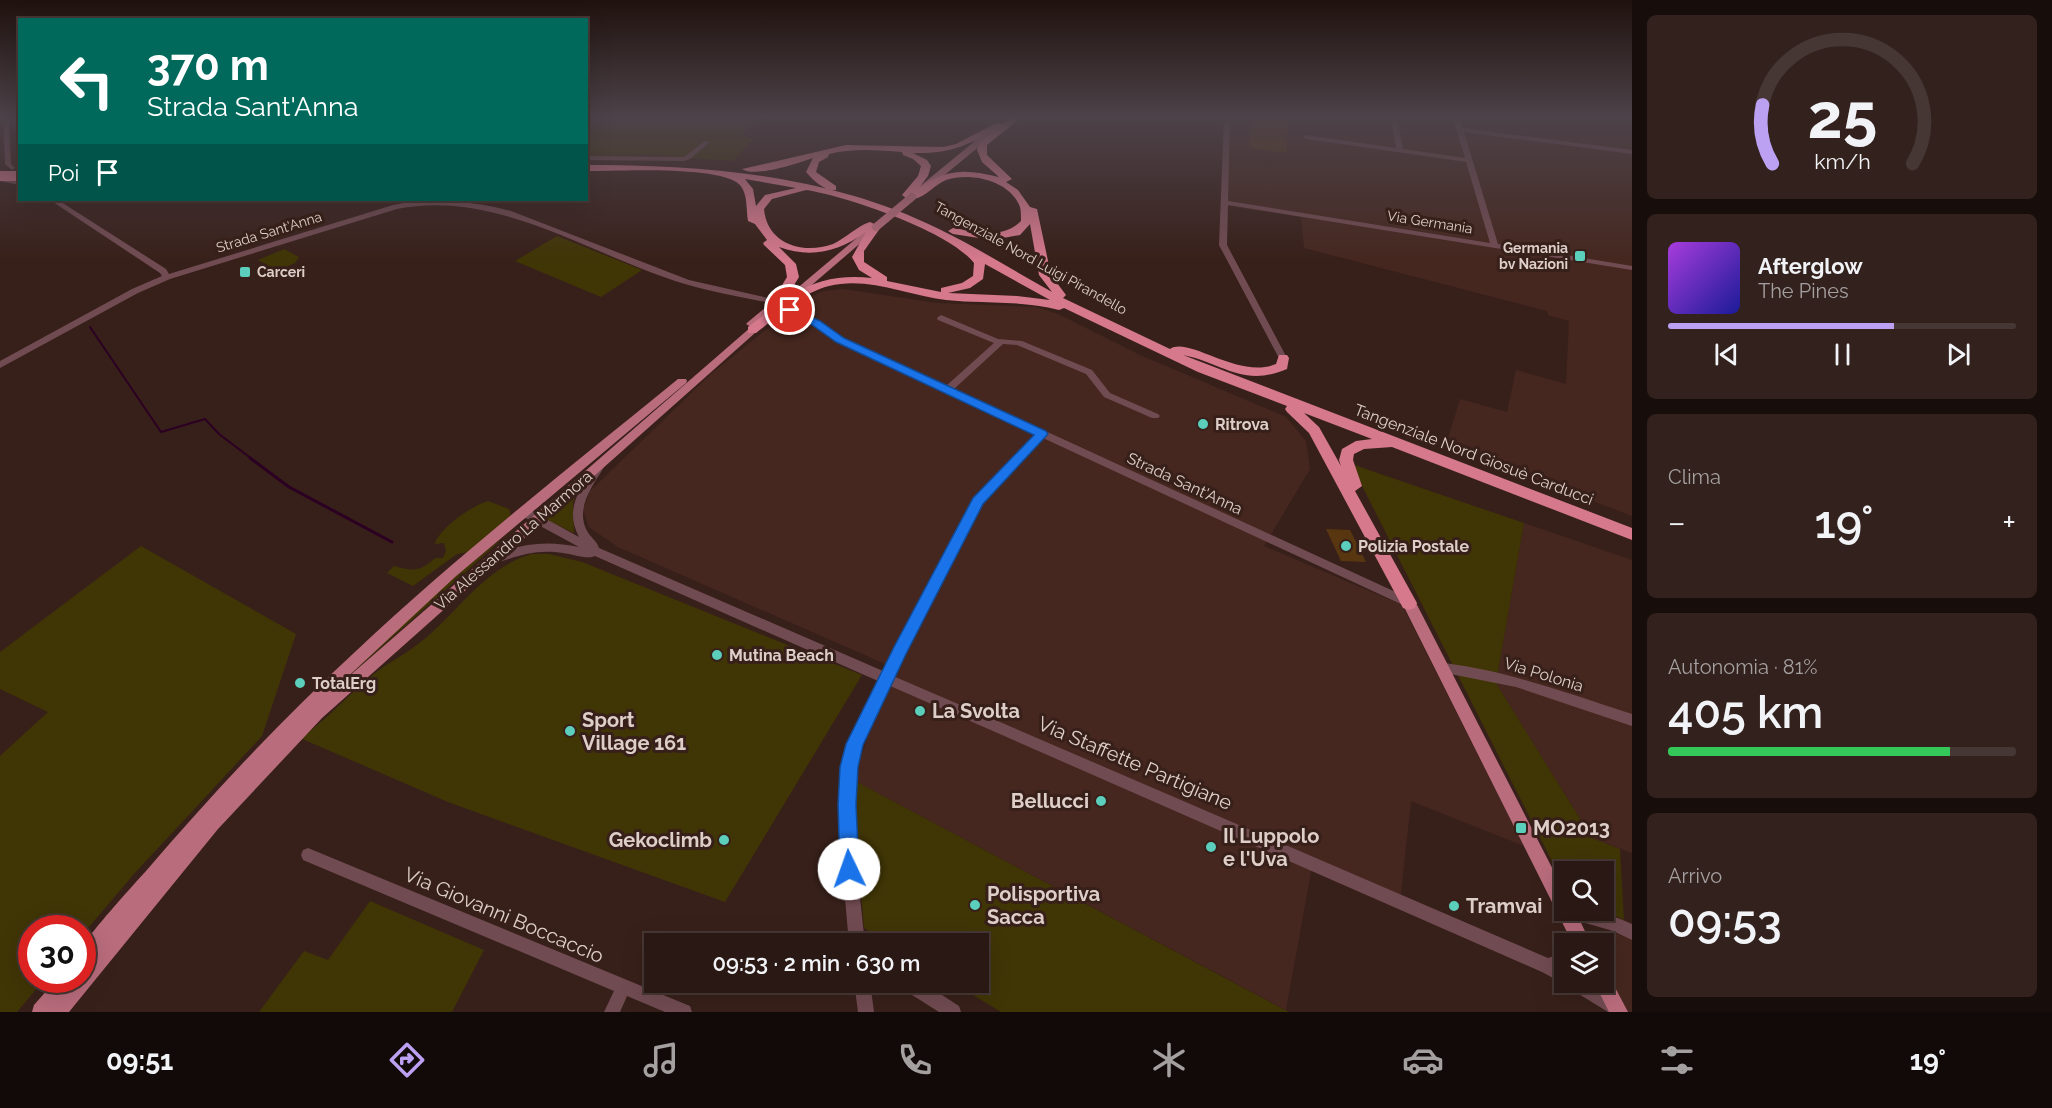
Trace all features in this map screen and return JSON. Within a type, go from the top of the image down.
[{"type":"highway","points":[[718,170],[758,169],[782,165]]},
{"type":"highway","points":[[812,165],[812,171],[829,190]]},
{"type":"highway","points":[[909,196],[927,173],[926,165]]},
{"type":"highway","points":[[992,165],[1029,201],[1037,225],[1045,275],[1060,295]]},
{"type":"highway","name":"Tangenziale Nord Luigi Pirandello","points":[[588,166],[718,170],[829,190],[890,205],[953,231],[1060,295],[1173,350],[1305,405]]},
{"type":"highway","points":[[0,171],[18,170]]},
{"type":"highway","points":[[0,177],[18,170]]},
{"type":"highway","points":[[718,170],[735,177],[749,188],[751,213],[756,228],[792,268],[793,277],[785,290],[786,296]]},
{"type":"highway","points":[[909,196],[948,176],[978,174],[1004,182],[1015,192],[1028,214],[1028,221],[1023,230],[1005,237],[980,238],[953,231]]},
{"type":"highway","points":[[829,190],[791,191],[769,197],[762,202],[758,214],[767,234],[792,249],[820,250],[837,246],[873,226]]},
{"type":"highway","name":"Tangenziale Nord Luigi Pirandello","points":[[829,190],[906,217],[964,246],[1083,314],[1193,365],[1271,396],[1305,405]]},
{"type":"highway","points":[[873,226],[856,256],[860,266],[868,273],[909,286],[940,290],[959,288],[973,282],[979,276],[981,268],[974,255],[964,246]]},
{"type":"highway","points":[[752,330],[808,289],[845,280],[946,296],[1036,301],[1083,314]]},
{"type":"highway","points":[[1173,350],[1186,351],[1243,373],[1260,375],[1282,366],[1283,358]]},
{"type":"highway","points":[[1271,396],[1294,411],[1314,430],[1409,603]]},
{"type":"highway","name":"Tangenziale Nord Giosuè Carducci","points":[[1305,405],[1404,447],[1632,534]]},
{"type":"highway","name":"Tangenziale Nord Giosuè Carducci","points":[[1305,405],[1632,525]]},
{"type":"highway","points":[[1404,447],[1361,444],[1347,452],[1346,460],[1348,471],[1409,603]]},
{"type":"main road","name":"Via Alessandro La Marmora","points":[[96,944],[159,869],[317,697],[419,600],[599,466],[752,330],[945,165]]},
{"type":"main road","name":"Via Alessandro La Marmora","points":[[909,196],[949,165]]},
{"type":"main road","name":"Via Alessandro La Marmora","points":[[57,1012],[205,832],[277,753],[324,706],[485,564],[530,516],[786,296],[873,226]]},
{"type":"main road","points":[[1409,603],[1554,888]]},
{"type":"main road","points":[[40,1012],[56,993]]},
{"type":"main road","points":[[1608,993],[1617,1010]]},
{"type":"street","points":[[1225,165],[1223,245],[1283,358]]},
{"type":"street","points":[[1470,165],[1495,246]]},
{"type":"street","points":[[0,177],[18,182]]},
{"type":"street","points":[[56,201],[163,270],[167,277]]},
{"type":"street","name":"Via Germania","points":[[1224,202],[1632,268]]},
{"type":"street","name":"Strada Sant'Anna","points":[[0,365],[135,291],[167,277],[396,207],[432,203],[480,207],[508,213],[687,282],[765,300]]},
{"type":"street","name":"Strada Sant'Anna","points":[[790,310],[816,323],[840,340],[1409,603]]},
{"type":"street","points":[[941,318],[1000,342],[1019,343],[1089,372],[1107,395],[1155,416]]},
{"type":"street","points":[[947,390],[1000,342]]},
{"type":"street","points":[[855,933],[848,852],[849,767],[855,744],[886,677],[978,501],[1042,434]]},
{"type":"street","name":"Via Staffette Partigiane","points":[[599,466],[578,501],[576,515],[587,541],[606,557]]},
{"type":"street","name":"Via Staffette Partigiane","points":[[530,516],[606,557],[1554,970]]},
{"type":"street","points":[[485,564],[518,550],[543,546],[554,546],[606,557]]},
{"type":"street","name":"Via Polonia","points":[[1444,668],[1475,671],[1510,680],[1632,720]]},
{"type":"street","name":"Via Giovanni Boccaccio","points":[[308,855],[684,1012]]},
{"type":"street","points":[[1604,921],[1632,932]]},
{"type":"street","points":[[1548,966],[1554,964]]},
{"type":"street","points":[[612,1012],[623,988]]},
{"type":"street","points":[[863,993],[866,1012]]},
{"type":"street","points":[[924,993],[953,1012]]},
{"type":"street","points":[[1592,993],[1617,1010]]},
{"type":"shaded area","points":[[1228,165],[1632,165],[1632,516],[1446,445],[1460,399],[1507,412],[1516,370],[1566,384],[1569,321],[1548,315],[1547,311],[1304,248],[1301,217],[1227,206]]},
{"type":"shaded area","points":[[557,236],[642,270],[601,297],[515,261]]},
{"type":"shaded area","points":[[284,249],[299,257],[295,263],[277,271],[258,260]]},
{"type":"shaded area","points":[[843,289],[937,303],[1036,307],[1058,314],[1140,355],[1286,417],[1306,441],[1310,469],[1264,546],[1402,605],[1524,846],[1411,801],[1400,902],[1312,867],[1286,1010],[857,782],[859,763],[870,730],[899,670],[618,547],[589,527],[583,510],[590,491],[712,373],[803,300],[823,291]]},
{"type":"shaded area","points":[[1351,464],[1524,523],[1496,683],[1592,838],[1620,849],[1624,920],[1614,915],[1614,861],[1554,861],[1554,865]]},
{"type":"shaded area","points":[[578,492],[573,502],[574,533],[545,519]]},
{"type":"shaded area","points":[[488,501],[509,509],[511,515],[469,552],[457,554],[413,586],[387,573],[394,566],[416,569],[425,566],[435,558],[443,558],[446,551],[444,543],[435,544],[443,531],[466,512]]},
{"type":"shaded area","points":[[1524,523],[1632,560],[1632,853],[1592,838],[1496,683]]},
{"type":"shaded area","points":[[516,527],[351,674],[348,673],[425,601]]},
{"type":"shaded area","points":[[141,546],[296,634],[262,736],[134,874],[96,919],[96,915],[18,915],[18,993],[33,993],[17,1012],[0,1012],[0,756],[48,712],[0,689],[0,652]]},
{"type":"shaded area","name":"Sport Village 161","points":[[532,554],[549,554],[582,562],[862,675],[725,902],[448,802],[300,738],[375,673],[422,641],[486,580],[515,560]]},
{"type":"shaded area","name":"Polisportiva Sacca","points":[[857,782],[1289,1012],[1001,1012],[970,993],[989,993],[989,933],[873,933],[864,928],[857,847]]},
{"type":"shaded area","points":[[370,901],[484,950],[452,1012],[259,1012],[304,951],[328,960]]},
{"type":"shaded area","points":[[1609,931],[1632,939],[1632,1012],[1626,1012],[1614,987],[1614,933],[1605,933]]},
{"type":"building","name":"Polizia Postale","points":[[1326,529],[1350,530],[1366,562],[1341,561]]},
{"type":"waterway","points":[[90,327],[161,432],[205,419],[219,434],[252,459]]},
{"type":"waterway","points":[[250,458],[289,487],[392,542]]},
{"type":"place","name":"Germania bv Nazioni","points":[[1580,256]]},
{"type":"place","name":"Carceri","points":[[245,272]]},
{"type":"place","name":"Ritrova","points":[[1203,424]]},
{"type":"place","name":"Polizia Postale","points":[[1346,546]]},
{"type":"place","name":"Mutina Beach","points":[[717,655]]},
{"type":"place","name":"TotalErg","points":[[300,683]]},
{"type":"place","name":"La Svolta","points":[[920,711]]},
{"type":"place","name":"Sport Village 161","points":[[570,731]]},
{"type":"place","name":"Bellucci","points":[[1101,801]]},
{"type":"place","name":"MO2013","points":[[1521,828]]},
{"type":"place","name":"Gekoclimb","points":[[724,840]]},
{"type":"place","name":"Il Luppolo e l'Uva","points":[[1211,847]]},
{"type":"place","name":"Polisportiva Sacca","points":[[975,905]]},
{"type":"place","name":"Tramvai","points":[[1454,906]]},
{"type":"route","points":[[790,310],[816,323],[840,340],[1042,434],[978,501],[886,677],[855,744],[849,767],[847,805],[849,869]]}]
